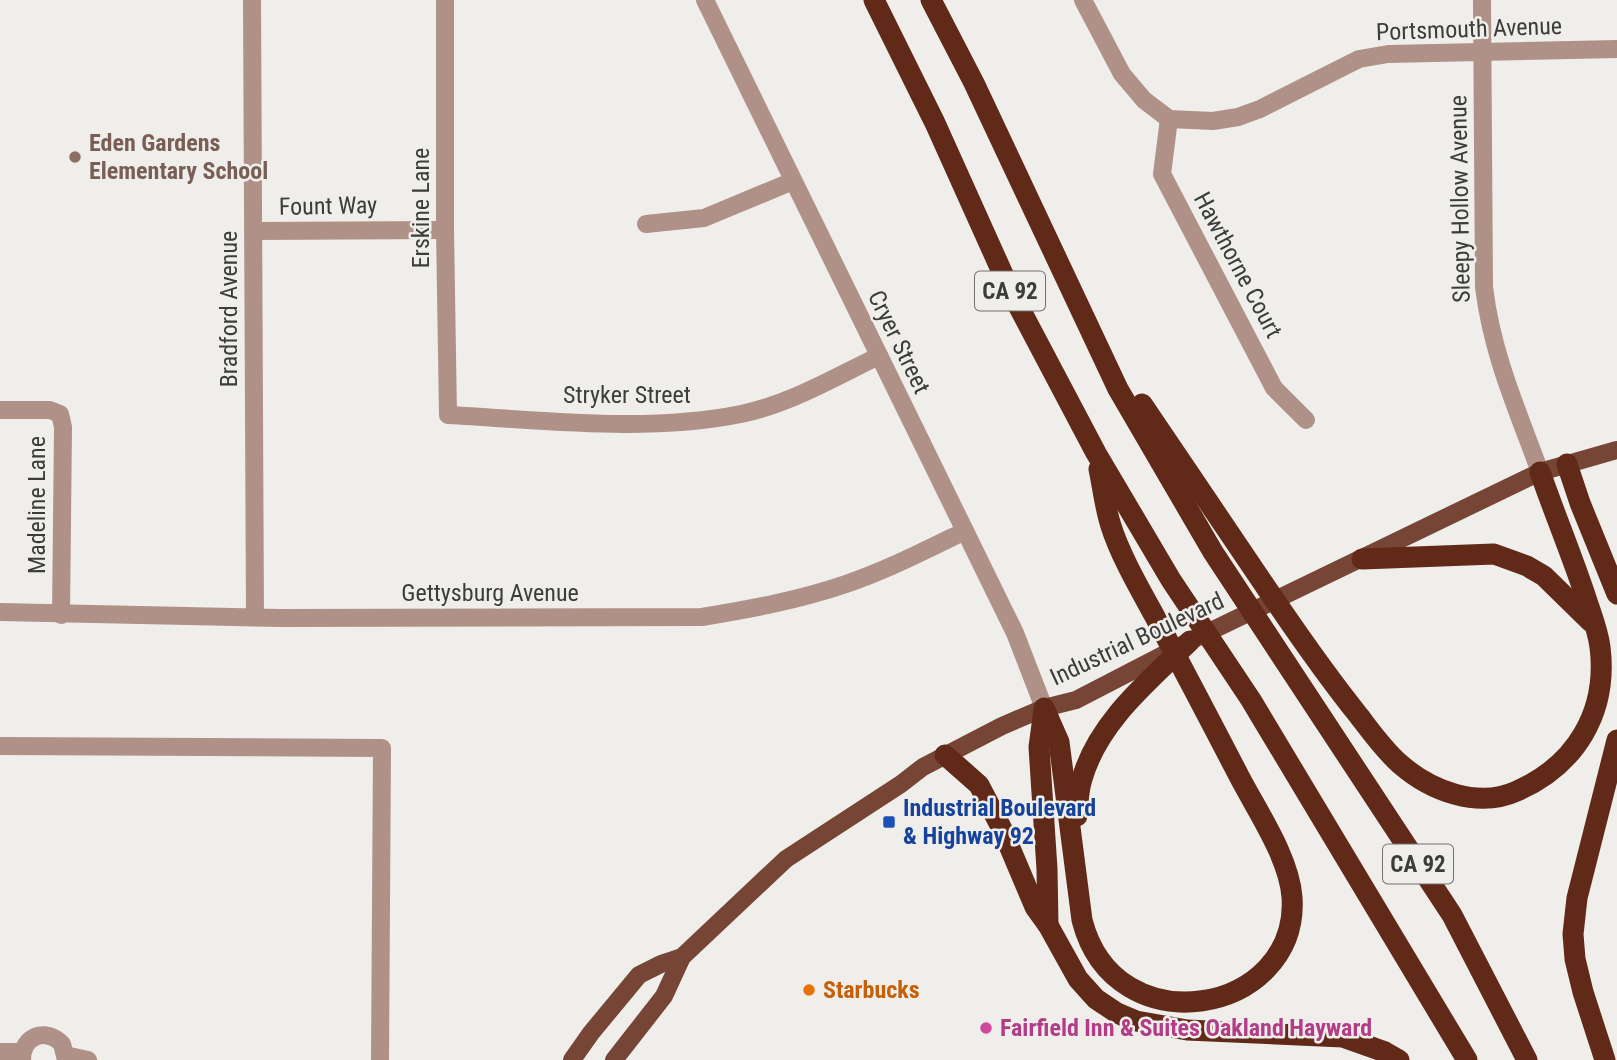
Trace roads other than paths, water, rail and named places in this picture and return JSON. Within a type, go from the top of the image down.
[{"type":"highway","name":"CA 92","points":[[874,0],[935,123],[1011,292],[1096,453],[1171,580],[1251,700],[1467,1060]]},
{"type":"highway","name":"CA 92","points":[[931,0],[974,83],[1118,389],[1213,552],[1452,915],[1527,1060]]},
{"type":"highway","points":[[1089,327],[1318,664],[1402,766],[1459,796],[1481,799],[1514,793],[1547,776],[1576,748],[1587,728],[1599,691],[1601,657],[1595,626],[1576,566],[1540,472]]},
{"type":"highway","points":[[1044,708],[1059,742],[1078,894],[1087,940],[1100,962],[1115,978],[1132,990],[1150,999],[1172,1002],[1217,998],[1251,982],[1273,963],[1285,939],[1292,911],[1289,878],[1111,526],[1096,453]]},
{"type":"highway","points":[[1567,464],[1617,594]]},
{"type":"highway","points":[[1362,559],[1494,554],[1527,566],[1544,576],[1595,626]]},
{"type":"highway","points":[[1073,850],[1081,781],[1091,752],[1106,729],[1134,696],[1191,641]]},
{"type":"highway","points":[[1044,708],[1038,747],[1047,869],[1048,925]]},
{"type":"highway","points":[[1605,1060],[1575,959],[1573,934],[1577,898],[1617,740]]},
{"type":"highway","points":[[945,755],[979,785],[1002,829],[1035,907],[1078,979],[1096,999],[1117,1013],[1136,1021],[1186,1030],[1343,1037],[1399,1060]]},
{"type":"main road","name":"Industrial Boulevard","points":[[614,1060],[664,996],[682,957],[786,859],[923,767],[1044,708],[1076,700],[1191,641],[1540,472],[1617,450]]},
{"type":"main road","name":"Industrial Boulevard","points":[[572,1060],[639,975],[682,957]]},
{"type":"street","name":"Bradford Avenue","points":[[252,0],[255,617]]},
{"type":"street","name":"Erskine Lane","points":[[445,0],[448,415]]},
{"type":"street","name":"Cryer Street","points":[[705,0],[1015,633],[1044,708]]},
{"type":"street","points":[[1083,0],[1122,74],[1144,100],[1169,119]]},
{"type":"street","name":"Sleepy Hollow Avenue","points":[[1482,0],[1484,287],[1488,323],[1507,385],[1540,472]]},
{"type":"street","name":"Portsmouth Avenue","points":[[1169,119],[1213,121],[1238,117],[1260,109],[1359,59],[1388,54],[1617,48]]},
{"type":"street","name":"Hawthorne Court","points":[[1169,119],[1162,174],[1274,388],[1306,421]]},
{"type":"street","points":[[646,224],[704,218],[793,181]]},
{"type":"street","name":"Fount Way","points":[[253,232],[445,230]]},
{"type":"street","name":"Stryker Street","points":[[448,415],[656,424],[693,420],[743,413],[790,399],[879,356]]},
{"type":"street","name":"Madeline Lane","points":[[0,410],[50,410],[60,414],[63,427],[61,615]]},
{"type":"street","name":"Gettysburg Avenue","points":[[0,612],[255,617],[702,617],[769,606],[846,584],[910,558],[965,531]]},
{"type":"street","points":[[0,746],[382,748],[380,1060]]},
{"type":"street","points":[[0,1052],[22,1056],[32,1038],[39,1034],[48,1034],[62,1044],[66,1058],[88,1060]]},
{"type":"place","name":"Eden Gardens Elementary School","points":[[75,157]]},
{"type":"place","name":"Industrial Boulevard & Highway 92","points":[[889,822]]},
{"type":"place","name":"Starbucks","points":[[809,990]]},
{"type":"place","name":"Fairfield Inn & Suites Oakland Hayward","points":[[986,1028]]}]
